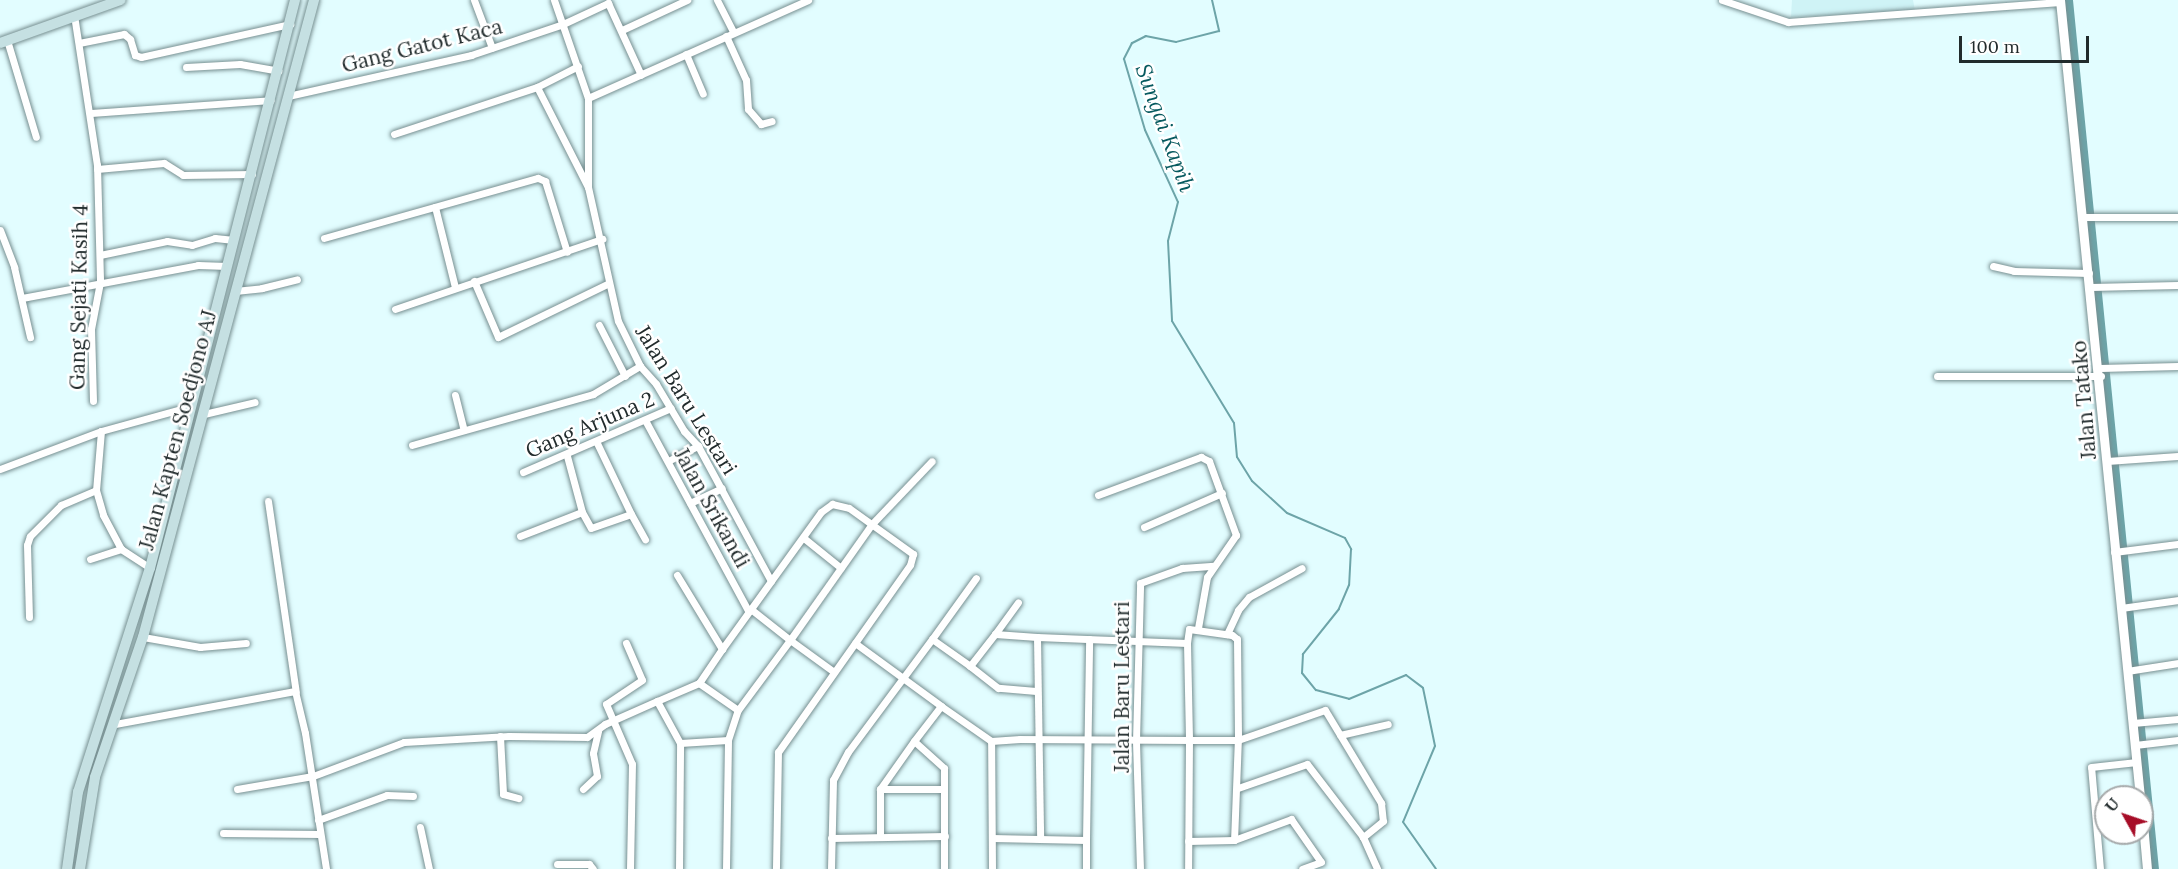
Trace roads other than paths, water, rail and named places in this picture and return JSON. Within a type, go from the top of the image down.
[{"type":"main road","points":[[4,42],[74,15],[89,5],[121,0]]},
{"type":"main road","name":"Jalan Kapten Soedjono AJ","points":[[67,869],[78,792],[150,568],[272,100],[295,0]]},
{"type":"main road","name":"Jalan Kapten Soedjono AJ","points":[[80,869],[93,786],[143,637],[314,0]]},
{"type":"main road","points":[[186,428],[200,430]]},
{"type":"street","points":[[474,0],[492,48]]},
{"type":"street","name":"Jalan Baru Lestari","points":[[554,0],[588,98],[588,187],[602,239],[607,284],[628,348],[639,366],[656,384],[698,446],[771,581]]},
{"type":"street","points":[[622,30],[687,0]]},
{"type":"street","points":[[717,0],[746,80],[748,110],[761,124],[772,121]]},
{"type":"street","points":[[588,98],[808,0]]},
{"type":"street","points":[[1722,0],[1788,22],[2060,1]]},
{"type":"street","name":"Jalan Tatako","points":[[2060,1],[2086,217],[2089,273],[2101,370],[2139,785]]},
{"type":"street","points":[[607,2],[641,75]]},
{"type":"street","name":"Gang Gatot Kaca","points":[[288,96],[492,48],[563,24],[607,2]]},
{"type":"street","name":"Gang Sejati Kasih 4","points":[[74,15],[91,113],[97,169],[100,282],[91,329],[93,401]]},
{"type":"street","points":[[79,43],[124,34],[130,39],[135,55],[141,57],[290,24]]},
{"type":"street","points":[[4,42],[36,137]]},
{"type":"street","points":[[686,54],[703,94]]},
{"type":"street","points":[[186,67],[240,64],[278,71]]},
{"type":"street","points":[[394,134],[537,87],[578,66]]},
{"type":"street","points":[[537,87],[588,187]]},
{"type":"street","points":[[91,113],[272,100]]},
{"type":"street","points":[[97,169],[164,163],[183,175],[252,174]]},
{"type":"street","points":[[324,238],[543,179],[567,252]]},
{"type":"street","points":[[435,207],[456,287]]},
{"type":"street","points":[[2086,217],[2178,217]]},
{"type":"street","points":[[0,230],[22,298],[30,337]]},
{"type":"street","points":[[100,255],[167,241],[192,245],[215,238],[234,240]]},
{"type":"street","points":[[395,309],[602,239]]},
{"type":"street","points":[[22,298],[198,265],[227,266]]},
{"type":"street","points":[[1993,266],[2014,271],[2089,273]]},
{"type":"street","points":[[235,291],[297,279]]},
{"type":"street","points":[[474,281],[498,337],[607,284]]},
{"type":"street","points":[[2092,287],[2178,285]]},
{"type":"street","points":[[599,324],[625,376]]},
{"type":"street","points":[[412,446],[593,394],[639,366]]},
{"type":"street","points":[[1937,376],[2178,366]]},
{"type":"street","points":[[455,395],[464,430]]},
{"type":"street","points":[[204,414],[255,402]]},
{"type":"street","points":[[0,469],[101,431],[192,406]]},
{"type":"street","name":"Gang Arjuna 2","points":[[523,472],[567,456],[671,408]]},
{"type":"street","name":"Jalan Srikandi","points":[[645,420],[751,611]]},
{"type":"street","points":[[101,431],[96,490],[103,515],[121,549],[150,568]]},
{"type":"street","points":[[597,443],[645,539]]},
{"type":"street","points":[[668,461],[698,446]]},
{"type":"street","points":[[567,456],[582,512],[591,528],[631,514]]},
{"type":"street","points":[[1098,495],[1201,456],[1209,461],[1236,535],[1214,566],[1205,586],[1198,628]]},
{"type":"street","points":[[2109,460],[2178,456]]},
{"type":"street","points":[[726,869],[728,740],[738,710],[871,525],[932,461]]},
{"type":"street","points":[[690,503],[722,488]]},
{"type":"street","points":[[29,617],[27,545],[30,536],[61,505],[96,490]]},
{"type":"street","points":[[1144,527],[1222,494]]},
{"type":"street","points":[[268,501],[296,692],[313,776],[326,869]]},
{"type":"street","points":[[237,789],[313,776],[404,742],[500,736],[587,737],[657,701],[699,683],[771,581],[805,539],[821,512],[832,504],[849,508],[911,551],[913,558],[778,752],[776,869]]},
{"type":"street","points":[[520,536],[582,512]]},
{"type":"street","points":[[805,539],[841,568]]},
{"type":"street","points":[[2116,551],[2178,544]]},
{"type":"street","points":[[90,560],[121,549]]},
{"type":"street","name":"Jalan Baru Lestari","points":[[1140,869],[1136,741],[1141,581],[1182,568],[1214,566]]},
{"type":"street","points":[[1227,634],[1238,610],[1249,597],[1302,568]]},
{"type":"street","points":[[677,575],[722,649]]},
{"type":"street","points":[[831,869],[836,772],[976,578]]},
{"type":"street","points":[[2121,608],[2178,600]]},
{"type":"street","points":[[970,666],[1018,602]]},
{"type":"street","points":[[751,611],[834,672]]},
{"type":"street","points":[[1188,869],[1188,629],[1198,628],[1227,634],[1237,639],[1238,788],[1234,840]]},
{"type":"street","points":[[995,634],[1187,643]]},
{"type":"street","points":[[143,637],[191,647],[246,643]]},
{"type":"street","points":[[1037,637],[1036,691],[1040,837]]},
{"type":"street","points":[[932,639],[998,688],[1036,691]]},
{"type":"street","points":[[1086,869],[1089,639]]},
{"type":"street","points":[[626,643],[642,679],[606,702],[616,721],[632,764],[630,869]]},
{"type":"street","points":[[855,643],[991,741],[1238,740],[1323,710],[1340,735],[1384,813],[1382,824],[1363,837]]},
{"type":"street","points":[[2129,671],[2178,663]]},
{"type":"street","points":[[699,683],[738,710]]},
{"type":"street","points":[[115,724],[296,692]]},
{"type":"street","points":[[657,701],[680,743],[679,869]]},
{"type":"street","points":[[880,837],[880,789],[941,705]]},
{"type":"street","points":[[2134,723],[2178,719]]},
{"type":"street","points":[[1340,735],[1388,724]]},
{"type":"street","points":[[583,789],[597,776],[593,753],[598,731]]},
{"type":"street","points":[[500,736],[503,794],[518,798]]},
{"type":"street","points":[[680,743],[728,740]]},
{"type":"street","points":[[2135,745],[2178,740]]},
{"type":"street","points":[[914,741],[942,765],[944,869]]},
{"type":"street","points":[[991,741],[992,869]]},
{"type":"street","points":[[2100,869],[2091,767],[2137,762]]},
{"type":"street","points":[[1238,788],[1307,764],[1363,837],[1377,869]]},
{"type":"street","points":[[880,789],[941,789]]},
{"type":"street","points":[[318,820],[387,795],[413,796]]},
{"type":"street","points":[[1188,841],[1234,840],[1291,819],[1323,866],[1302,869]]},
{"type":"street","points":[[420,827],[429,869]]},
{"type":"street","points":[[223,833],[320,834]]},
{"type":"street","points":[[831,838],[945,836]]},
{"type":"street","points":[[992,838],[1040,837],[1086,840]]},
{"type":"street","points":[[2145,845],[2147,869]]},
{"type":"street","points":[[557,864],[589,864],[593,869]]},
{"type":"waterway","name":"Sungai Kapih","points":[[1212,0],[1219,31],[1176,42],[1146,36],[1132,43],[1124,59],[1145,130],[1178,202],[1168,241],[1172,321],[1234,423],[1237,457],[1252,481],[1287,513],[1345,538],[1351,549],[1349,585],[1339,609],[1303,654],[1302,673],[1316,690],[1349,699],[1406,675],[1423,688],[1435,746],[1403,822],[1436,869]]},
{"type":"waterway","points":[[2068,0],[2154,869]]}]
